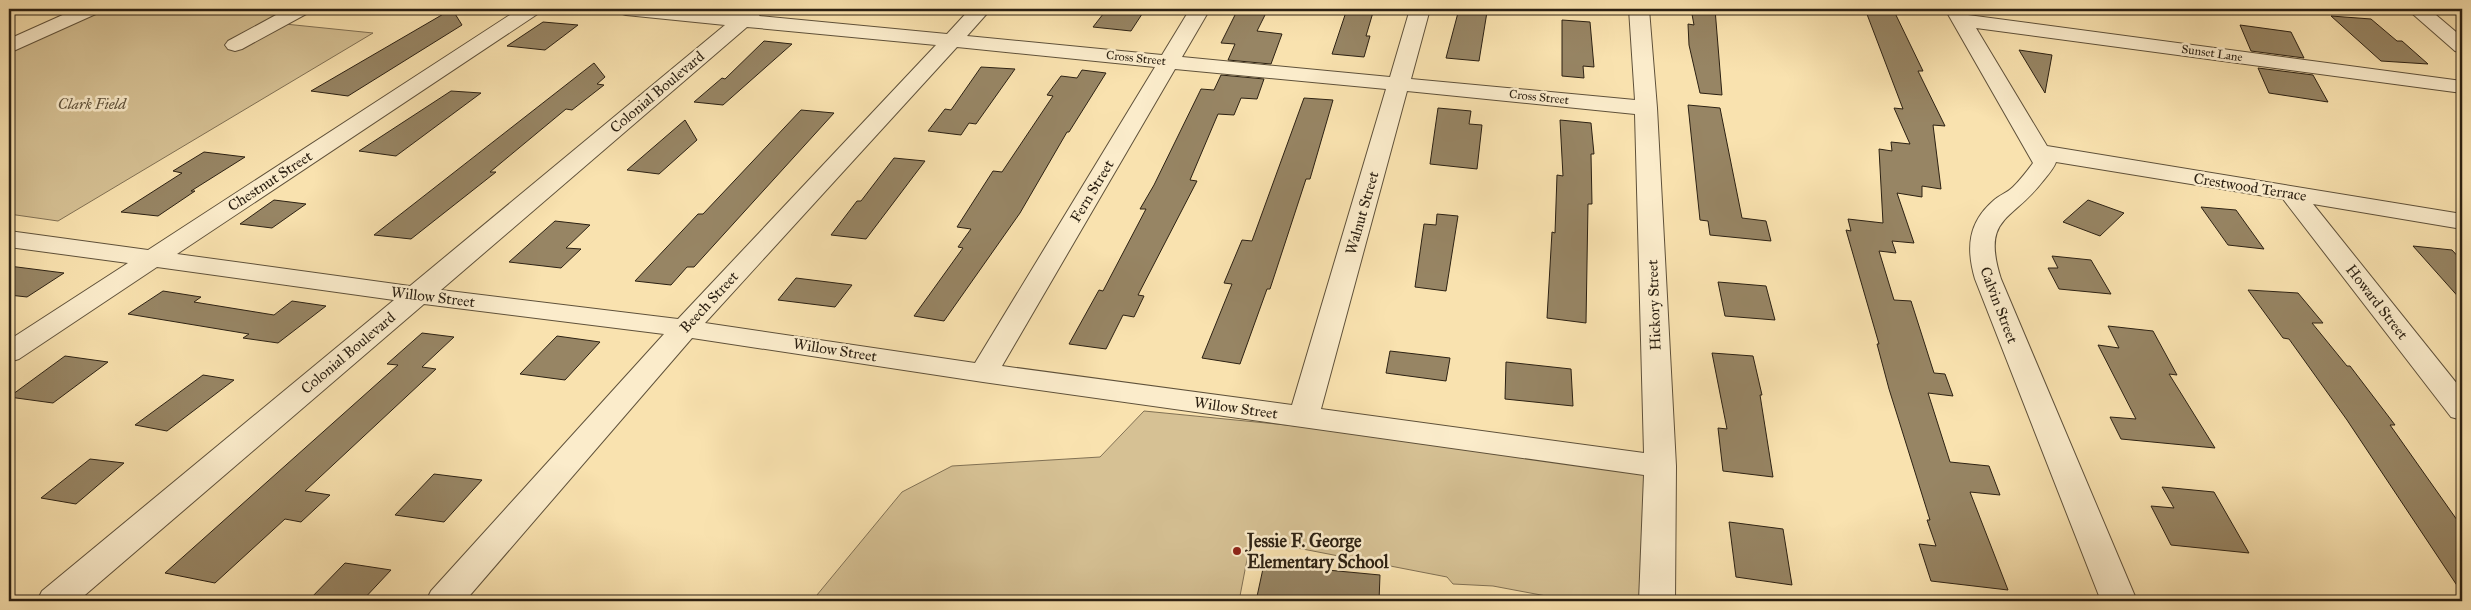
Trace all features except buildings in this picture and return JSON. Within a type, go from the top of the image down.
[{"type":"street","points":[[9,47],[91,9]]},
{"type":"street","points":[[235,45],[301,9]]},
{"type":"street","name":"Chestnut Street","points":[[9,353],[532,9]]},
{"type":"street","name":"Cross Street","points":[[626,9],[749,14],[953,40],[1646,108]]},
{"type":"street","name":"Beech Street","points":[[444,601],[685,328],[981,9]]},
{"type":"street","name":"Fern Street","points":[[983,373],[1200,9]]},
{"type":"street","name":"Walnut Street","points":[[1304,417],[1420,9]]},
{"type":"street","name":"Hickory Street","points":[[1640,9],[1646,108],[1660,466],[1657,601]]},
{"type":"street","points":[[2417,9],[2462,47]]},
{"type":"street","name":"Colonial Boulevard","points":[[55,601],[749,14]]},
{"type":"street","points":[[1958,14],[2038,152]]},
{"type":"street","name":"Sunset Lane","points":[[1958,14],[2462,87]]},
{"type":"street","name":"Crestwood Terrace","points":[[2038,152],[2462,221]]},
{"type":"street","name":"Calvin Street","points":[[2038,152],[2045,163],[2020,194],[2003,204],[1990,218],[1982,237],[1981,258],[2119,601]]},
{"type":"street","name":"Howard Street","points":[[2292,194],[2462,410]]},
{"type":"street","name":"Willow Street","points":[[9,239],[417,295],[685,328],[983,373],[1660,466]]},
{"type":"green space","name":"Clark Field","points":[[102,9],[311,9],[285,24],[373,33],[58,221],[9,214],[9,52]]},
{"type":"green space","name":"Jessie F. George Elementary School","points":[[1144,411],[1459,442],[1649,469],[1667,601],[1573,601],[1493,586],[1453,584],[1447,577],[1251,539],[1239,601],[812,601],[902,492],[952,466],[1100,457]]},
{"type":"place","name":"Jessie F. George Elementary School","points":[[1237,551]]}]
